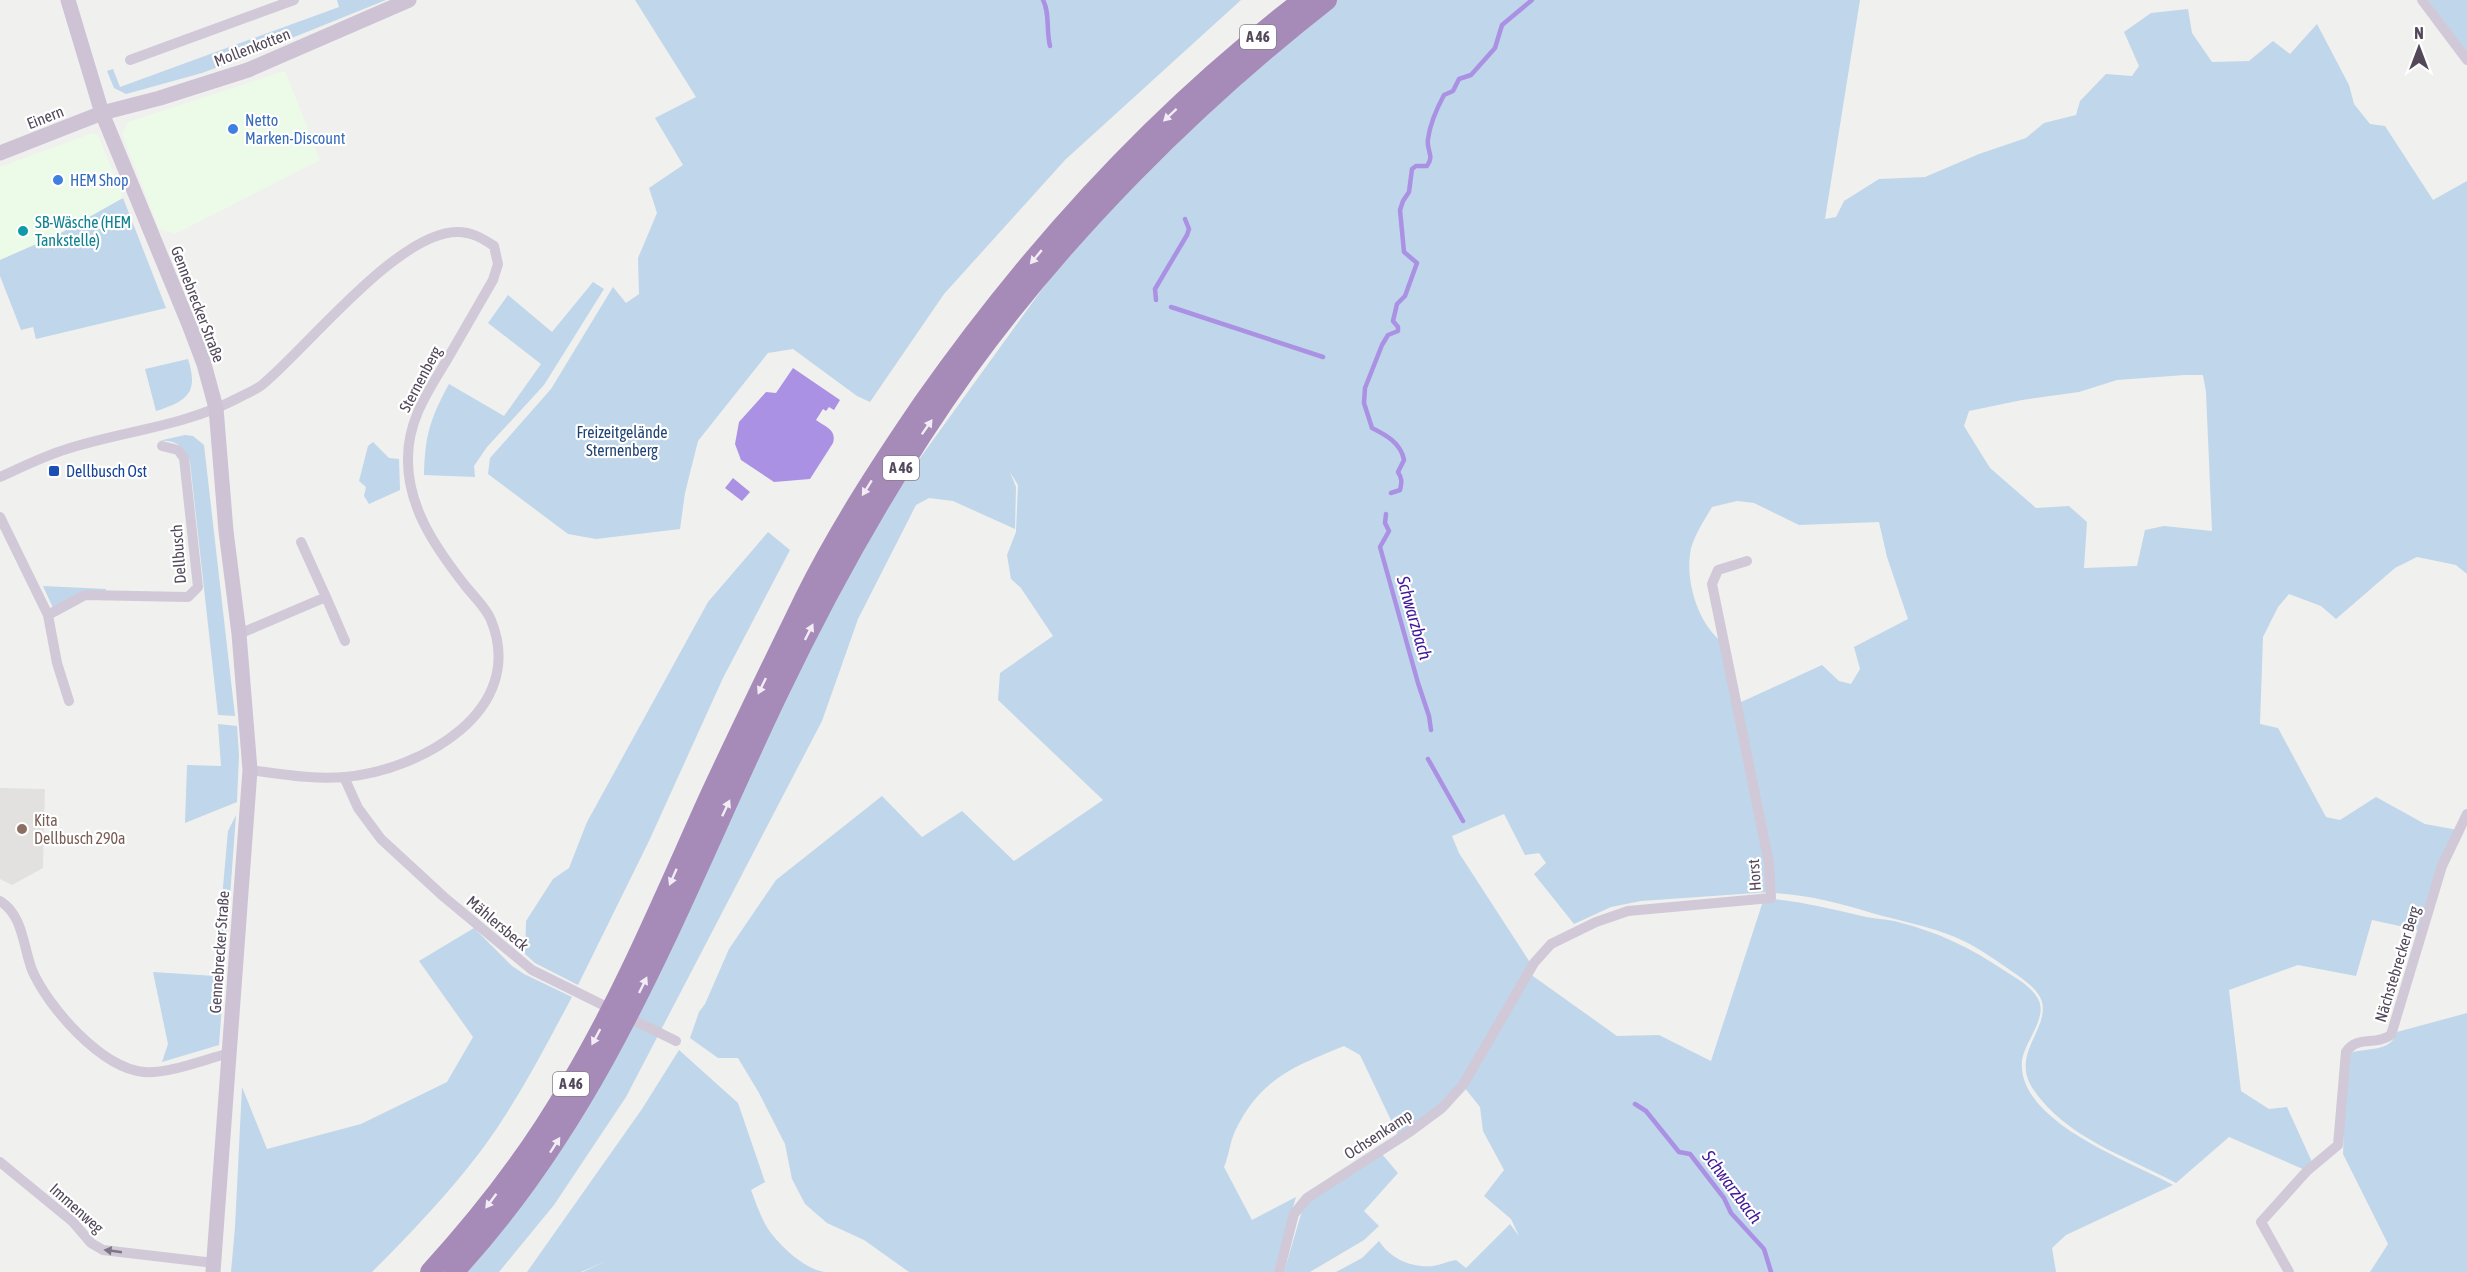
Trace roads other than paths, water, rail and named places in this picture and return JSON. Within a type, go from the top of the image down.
[{"type":"highway","name":"A 46","points":[[430,1272],[488,1205],[571,1083],[616,999],[741,728],[807,594],[836,540],[905,430],[985,319],[1077,210],[1151,134],[1213,75],[1303,0]]},
{"type":"highway","name":"A 46","points":[[454,1272],[521,1193],[558,1140],[603,1065],[674,922],[777,694],[804,640],[853,548],[919,438],[992,335],[1101,209],[1153,154],[1220,90],[1327,0]]},
{"type":"main road","name":"Gennebrecker Straße","points":[[68,0],[102,113],[190,327],[204,364],[216,408],[250,770],[214,1268]]},
{"type":"main road","name":"Mollenkotten","points":[[102,113],[160,98],[248,70],[409,0]]},
{"type":"main road","name":"Einern","points":[[0,153],[102,113]]},
{"type":"street","points":[[130,60],[294,0]]},
{"type":"street","points":[[2422,0],[2467,60]]},
{"type":"street","name":"Sternenberg","points":[[216,408],[260,386],[339,307],[418,245],[440,234],[457,232],[476,235],[494,246],[498,264],[493,279],[424,396],[415,418],[408,458],[411,490],[425,528],[490,618],[500,654],[489,697],[478,712],[432,750],[400,765],[344,777],[250,770]]},
{"type":"street","points":[[0,477],[67,449],[172,423],[216,408]]},
{"type":"street","name":"Dellbusch","points":[[48,615],[85,595],[188,597],[198,587],[184,458],[178,450],[162,446]]},
{"type":"street","points":[[0,517],[48,615],[57,663],[69,700]]},
{"type":"street","points":[[302,542],[345,640]]},
{"type":"street","name":"Horst","points":[[1502,1019],[1534,963],[1551,944],[1596,922],[1628,910],[1771,898],[1769,863],[1712,584],[1718,570],[1747,561]]},
{"type":"street","points":[[239,634],[326,597]]},
{"type":"street","name":"Mählersbeck","points":[[344,777],[358,808],[381,839],[435,889],[532,970],[676,1041]]},
{"type":"street","name":"Nächstebrecker Berg","points":[[2289,1272],[2261,1222],[2307,1171],[2338,1144],[2343,1062],[2346,1052],[2350,1045],[2361,1041],[2383,1041],[2391,1035],[2442,866],[2467,814]]},
{"type":"street","points":[[0,901],[10,908],[18,921],[32,970],[42,988],[70,1027],[96,1050],[121,1065],[143,1072],[159,1071],[230,1053]]},
{"type":"street","name":"Ochsenkamp","points":[[1279,1272],[1294,1214],[1307,1198],[1412,1131],[1442,1108],[1463,1084],[1502,1019]]},
{"type":"street","name":"Immenweg","points":[[0,1162],[73,1222],[91,1244],[103,1250],[214,1268]]},
{"type":"waterway","points":[[1043,0],[1050,46]]},
{"type":"waterway","name":"Schwarzbach","points":[[1391,493],[1400,490],[1401,480],[1398,472],[1404,460],[1400,449],[1392,440],[1372,428],[1364,403],[1365,388],[1382,345],[1388,335],[1398,331],[1393,321],[1397,304],[1405,296],[1417,263],[1404,252],[1400,210],[1409,192],[1412,169],[1416,166],[1427,166],[1429,162],[1429,133],[1444,95],[1453,91],[1459,79],[1471,75],[1495,48],[1502,25],[1532,0]]},
{"type":"waterway","points":[[1156,300],[1155,289],[1187,235],[1189,229],[1185,219]]},
{"type":"waterway","points":[[1171,307],[1323,357]]},
{"type":"waterway","name":"Schwarzbach","points":[[1386,514],[1385,523],[1389,531],[1380,547],[1429,716],[1431,730]]},
{"type":"waterway","name":"Schwarzbach","points":[[1428,759],[1463,821]]},
{"type":"waterway","name":"Schwarzbach","points":[[1635,1104],[1646,1111],[1679,1152],[1690,1154],[1724,1198],[1731,1213],[1764,1249],[1771,1272]]},
{"type":"place","name":"Netto Marken-Discount","points":[[233,129]]},
{"type":"place","name":"HEM Shop","points":[[58,180]]},
{"type":"place","name":"SB-Wäsche (HEM Tankstelle)","points":[[23,231]]},
{"type":"place","name":"Dellbusch Ost","points":[[54,471]]},
{"type":"place","name":"Kita Dellbusch 290a","points":[[22,829]]},
{"type":"park label","name":"Freizeitgelände Sternenberg","points":[[622,441]]}]
